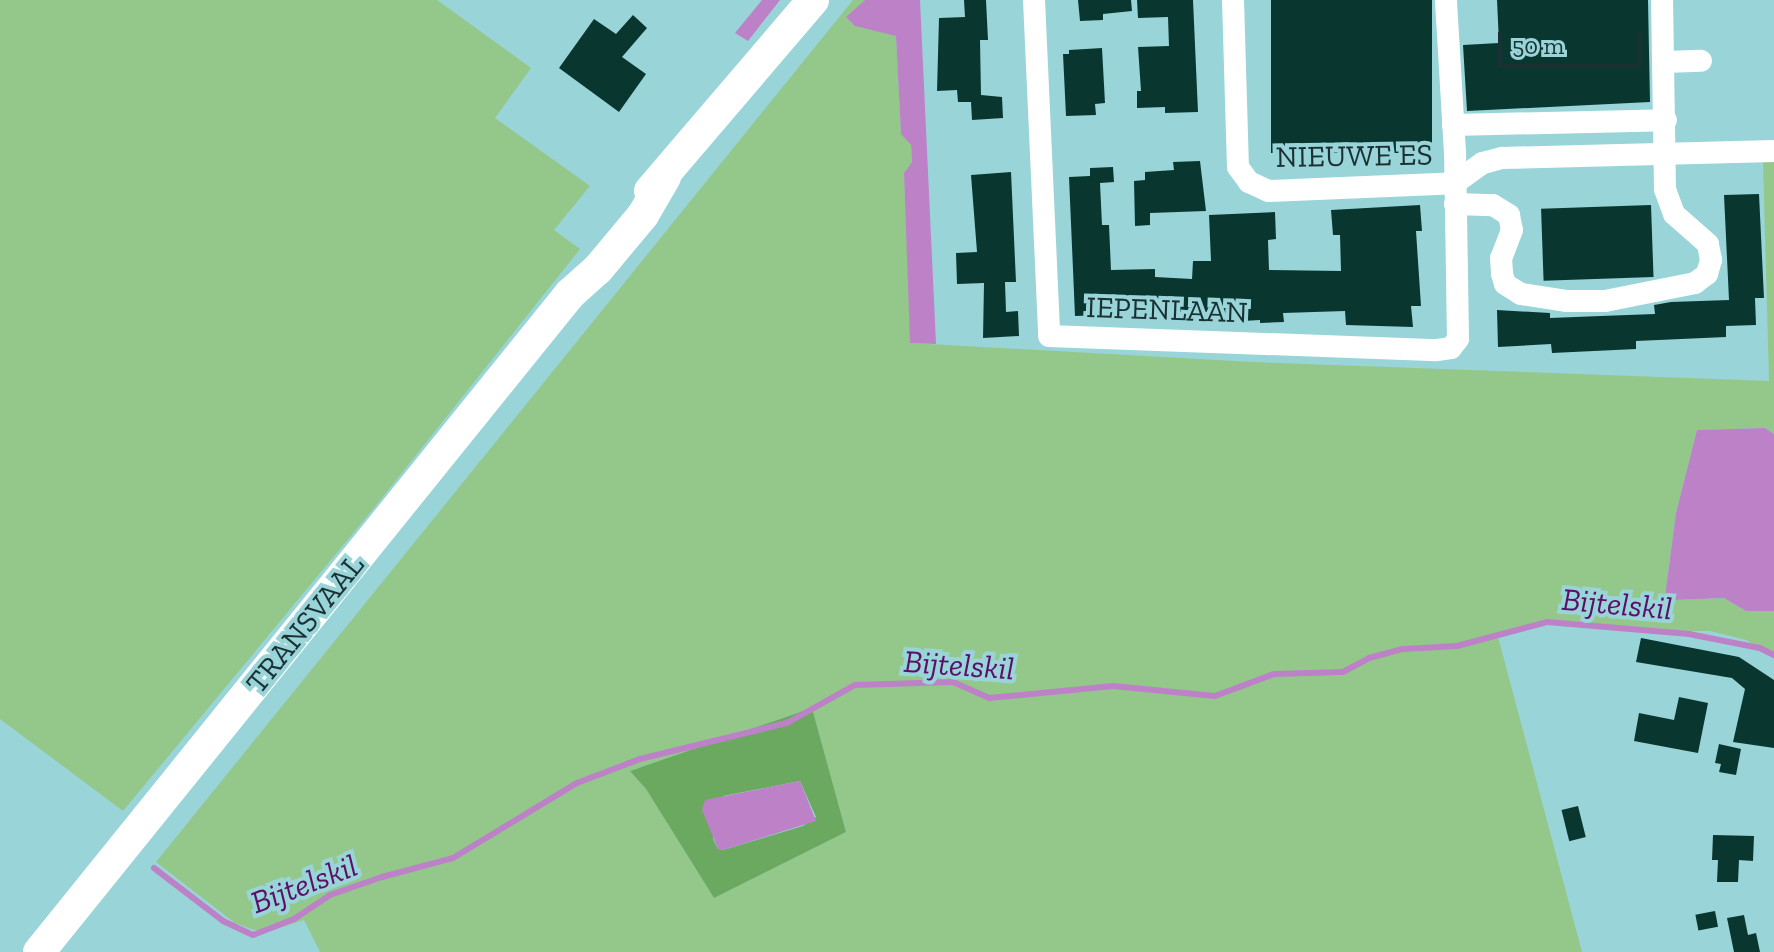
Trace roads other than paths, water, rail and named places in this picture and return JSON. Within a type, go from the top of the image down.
[{"type":"street","name":"TRANSVAAL","points":[[39,952],[570,294],[589,259],[634,205],[665,177],[813,0]]},
{"type":"street","name":"IEPENLAAN","points":[[1034,0],[1049,336],[1451,348],[1458,339],[1455,193]]},
{"type":"street","name":"NIEUWE ES","points":[[1233,0],[1238,167],[1249,182],[1268,191],[1455,193],[1493,205],[1509,215],[1512,230],[1501,258],[1505,284],[1521,294],[1567,301],[1605,301],[1695,283],[1707,274],[1711,260],[1708,244],[1674,214],[1665,189],[1662,0]]},
{"type":"street","name":"NIEUWE ES","points":[[1446,0],[1455,193]]},
{"type":"street","points":[[1665,62],[1701,61]]},
{"type":"street","name":"NIEUWE ES","points":[[1453,125],[1666,120]]},
{"type":"street","name":"NIEUWE ES","points":[[1455,193],[1483,163],[1502,158],[1774,151]]},
{"type":"waterway","name":"Bijtelskil","points":[[154,868],[223,921],[253,935],[294,919],[330,895],[453,858],[577,783],[640,759],[787,723],[855,685],[953,682],[989,698],[1113,686],[1215,696],[1274,674],[1343,672],[1369,658],[1403,649],[1457,646],[1547,622],[1689,634],[1760,648],[1774,655]]}]
